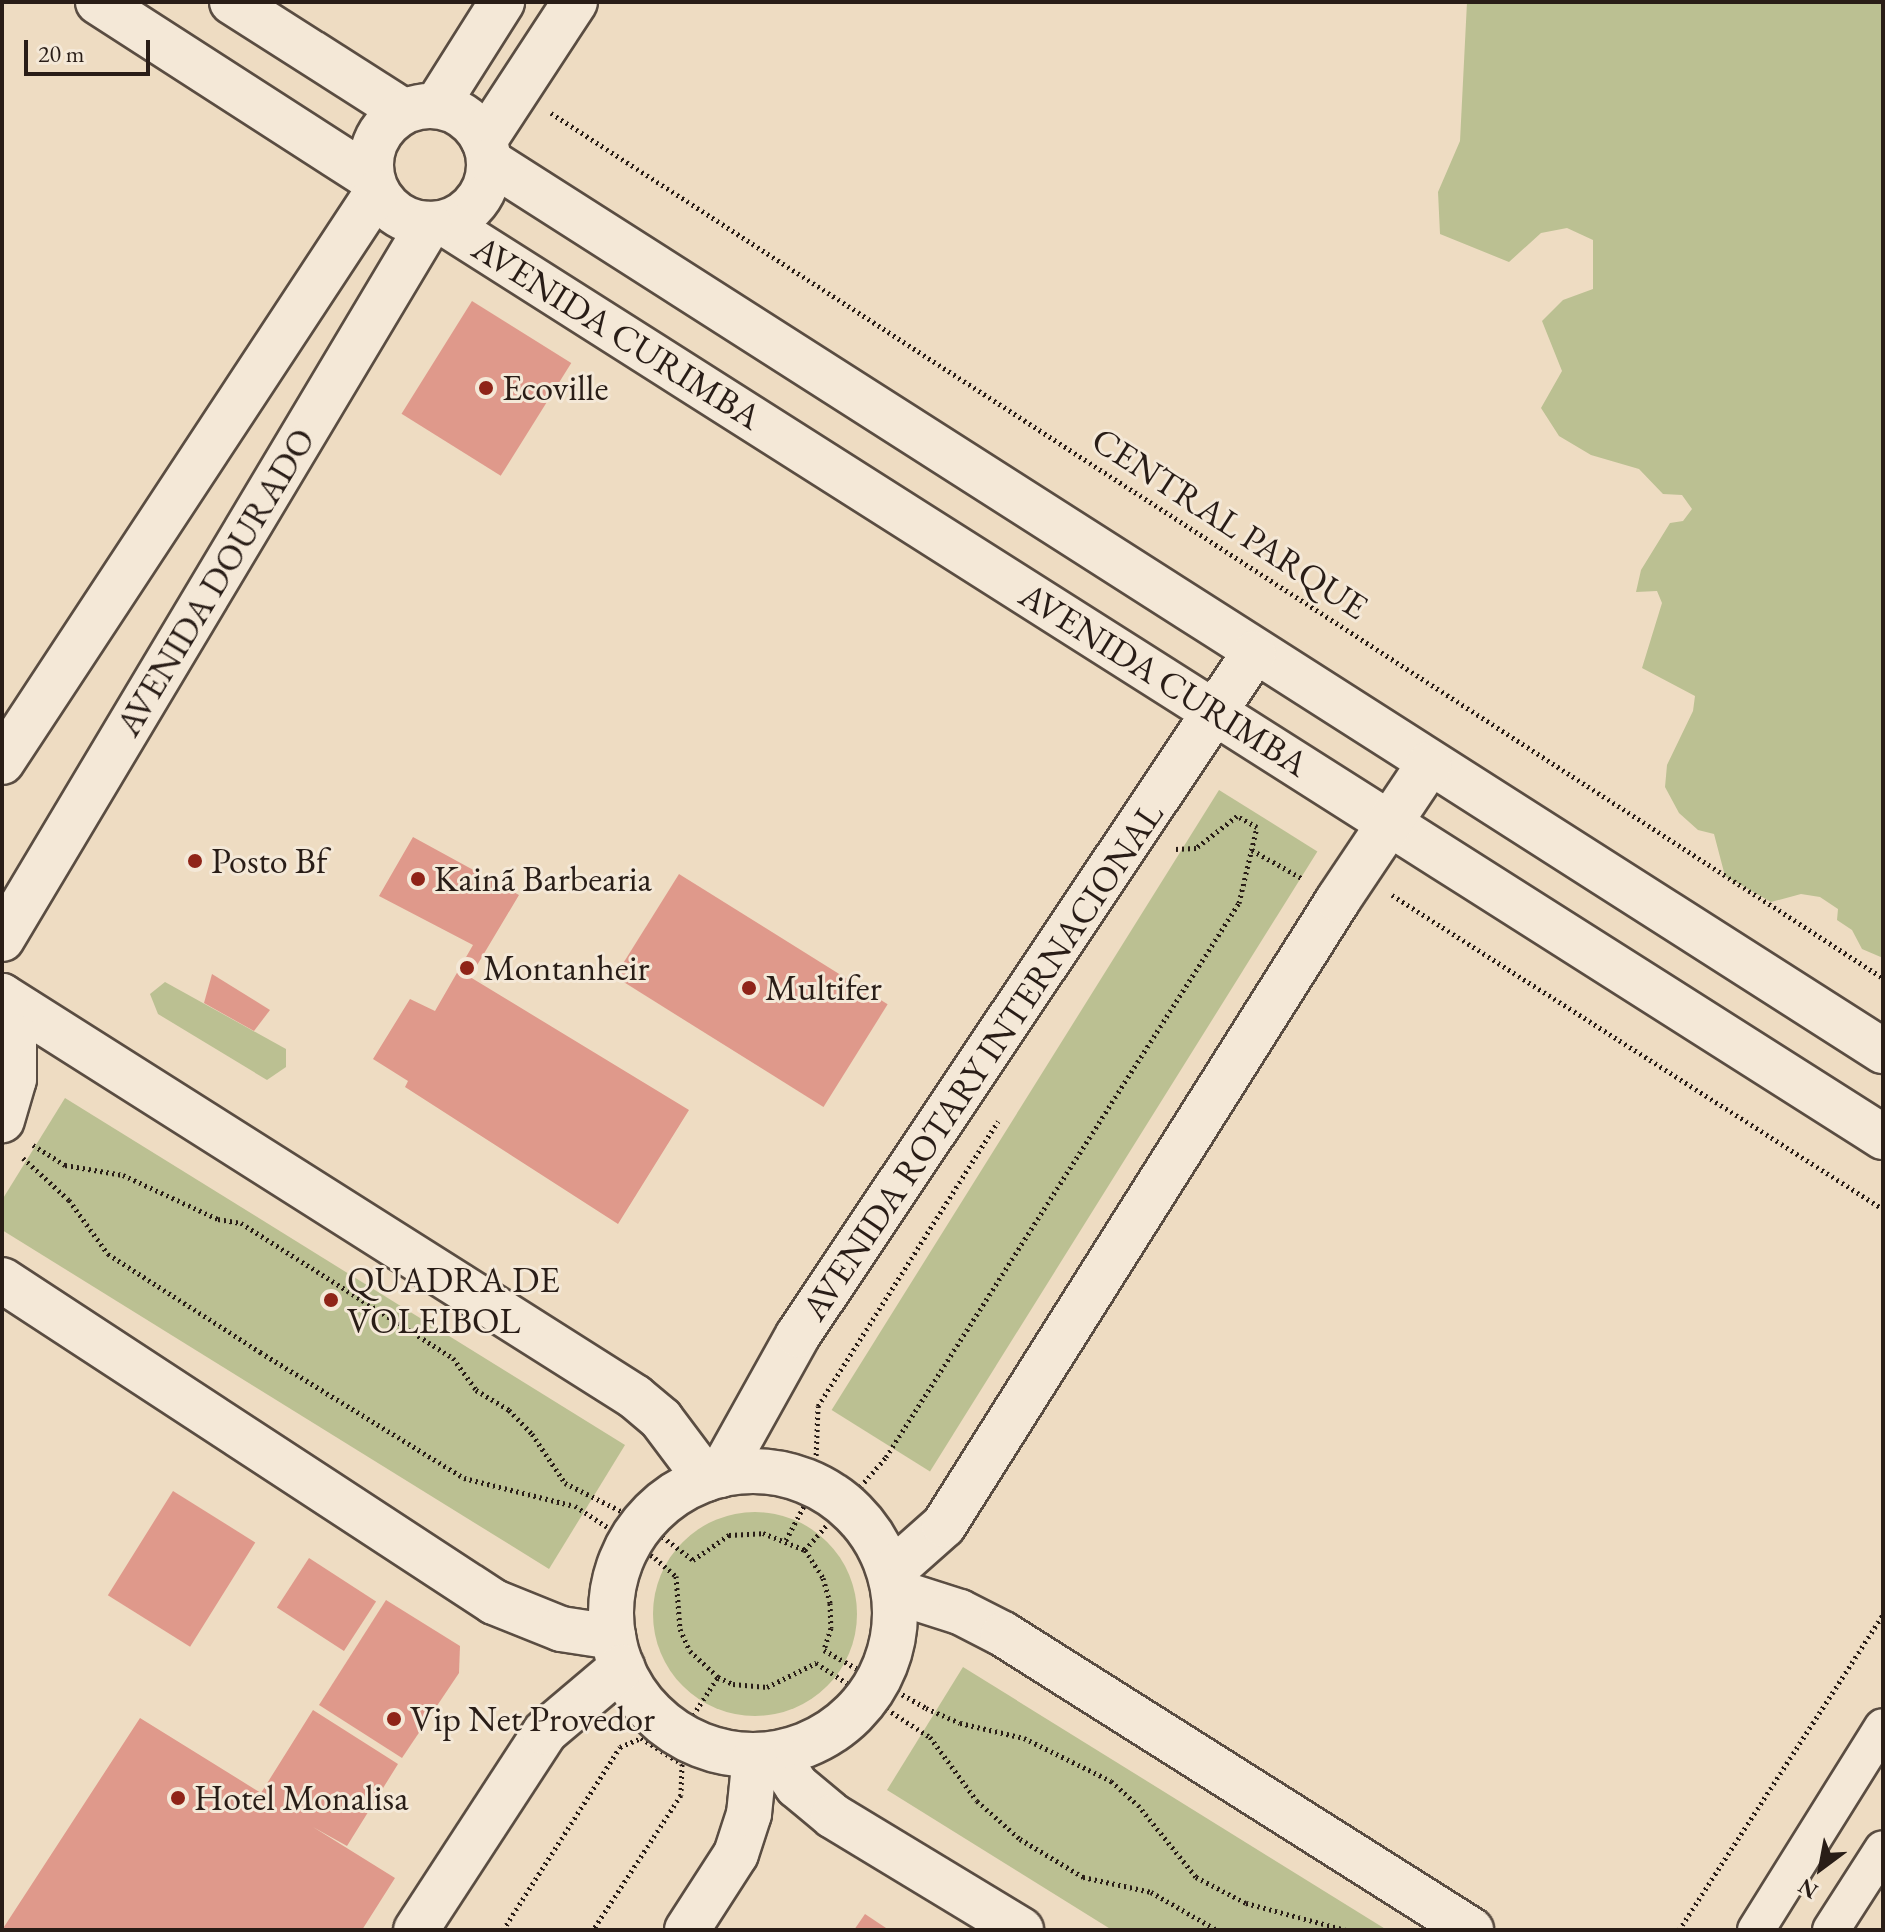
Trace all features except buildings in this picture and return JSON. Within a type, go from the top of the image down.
[{"type":"street","points":[[98,2],[374,185],[398,216],[436,224],[479,200],[487,151],[575,2]]},
{"type":"street","points":[[232,2],[420,108],[465,116],[487,151]]},
{"type":"street","points":[[374,185],[376,139],[420,108],[502,2]]},
{"type":"street","name":"AVENIDA CURIMBA","points":[[487,151],[1254,653],[1883,1051]]},
{"type":"street","name":"AVENIDA DOURADO","points":[[2,762],[374,185]]},
{"type":"street","name":"AVENIDA DOURADO","points":[[2,939],[436,224]]},
{"type":"street","name":"AVENIDA CURIMBA","points":[[436,224],[1218,712],[1883,1137]]},
{"type":"street","name":"AVENIDA ROTARY INTERNACIONAL","points":[[713,1477],[798,1335],[1218,712],[1254,653]]},
{"type":"street","points":[[892,1582],[944,1525],[1338,900],[1429,764]]},
{"type":"street","points":[[2,996],[635,1397],[661,1419],[713,1477]]},
{"type":"street","points":[[2,996],[14,1036],[12,1137]]},
{"type":"street","points":[[2,1280],[494,1602],[618,1652]]},
{"type":"street","points":[[752,1471],[828,1494],[871,1534],[892,1582],[896,1622],[874,1689],[843,1724],[812,1743],[766,1755],[670,1743],[618,1652],[616,1574],[636,1534],[661,1504],[713,1477],[752,1471]]},
{"type":"street","points":[[892,1582],[1003,1634],[1471,1930]]},
{"type":"street","points":[[416,1930],[545,1732],[618,1652]]},
{"type":"street","points":[[1756,1930],[1883,1727]]},
{"type":"street","points":[[687,1930],[736,1854],[766,1755]]},
{"type":"street","points":[[766,1755],[833,1816],[1021,1930]]},
{"type":"street","points":[[1831,1930],[1883,1849]]},
{"type":"path","name":"CENTRAL PARQUE","points":[[549,112],[1883,978]]},
{"type":"path","points":[[786,1540],[828,1494],[886,1457],[1239,903],[1257,827],[1237,816],[1196,848],[1169,850]]},
{"type":"path","points":[[1383,889],[1883,1209]]},
{"type":"path","points":[[805,1550],[828,1494],[818,1406],[1002,1115]]},
{"type":"path","points":[[12,1137],[65,1165],[123,1175],[218,1219],[241,1223],[453,1358],[476,1390],[509,1410],[542,1444],[565,1483],[636,1534],[676,1576],[680,1629],[699,1664],[718,1677],[733,1684],[767,1687],[800,1676],[816,1663],[960,1723],[1024,1738],[1111,1781],[1138,1805],[1178,1859],[1223,1891],[1246,1903],[1346,1930]]},
{"type":"path","points":[[12,1137],[69,1200],[108,1254],[464,1478],[575,1506],[693,1560],[729,1535],[763,1533],[805,1550],[823,1578],[830,1603],[824,1650],[930,1737],[1001,1826],[1083,1877],[1151,1892],[1217,1930]]},
{"type":"path","points":[[1679,1930],[1883,1615]]},
{"type":"path","points":[[670,1743],[718,1677]]},
{"type":"path","points":[[503,1930],[620,1747],[641,1738],[670,1743]]},
{"type":"path","points":[[593,1930],[681,1795],[682,1764],[670,1743]]},
{"type":"green space","points":[[1467,2],[1883,2],[1883,958],[1862,949],[1852,930],[1837,920],[1838,909],[1820,897],[1801,894],[1771,902],[1725,876],[1714,834],[1698,830],[1679,813],[1665,787],[1667,765],[1693,711],[1695,696],[1642,668],[1662,603],[1657,591],[1636,592],[1641,570],[1670,523],[1683,521],[1692,509],[1682,495],[1663,494],[1639,469],[1591,455],[1559,436],[1541,408],[1562,371],[1542,321],[1563,300],[1593,289],[1593,240],[1567,228],[1541,233],[1509,262],[1440,234],[1438,192],[1460,141]]},
{"type":"green space","points":[[1219,790],[1317,851],[930,1471],[832,1410]]},
{"type":"green space","points":[[165,982],[286,1049],[286,1067],[267,1080],[158,1014],[150,994]]},
{"type":"green space","points":[[65,1098],[625,1445],[549,1569],[2,1230],[2,1200]]},
{"type":"green space","points":[[755,1512],[794,1520],[812,1529],[827,1542],[840,1557],[849,1575],[857,1614],[849,1653],[840,1671],[827,1686],[812,1699],[794,1708],[755,1716],[716,1708],[698,1699],[683,1686],[670,1671],[661,1653],[653,1614],[661,1575],[670,1557],[683,1542],[698,1529],[716,1520]]},
{"type":"green space","points":[[963,1667],[1387,1930],[1112,1930],[887,1790]]},
{"type":"place","name":"Ecoville","points":[[486,388]]},
{"type":"place","name":"Posto Bf","points":[[195,861]]},
{"type":"place","name":"Kainã Barbearia","points":[[418,879]]},
{"type":"place","name":"Montanheir","points":[[467,968]]},
{"type":"place","name":"Multifer","points":[[749,988]]},
{"type":"place","name":"QUADRA DE VOLEIBOL","points":[[331,1300]]},
{"type":"place","name":"Vip Net Provedor","points":[[394,1719]]},
{"type":"place","name":"Hotel Monalisa","points":[[178,1798]]}]
